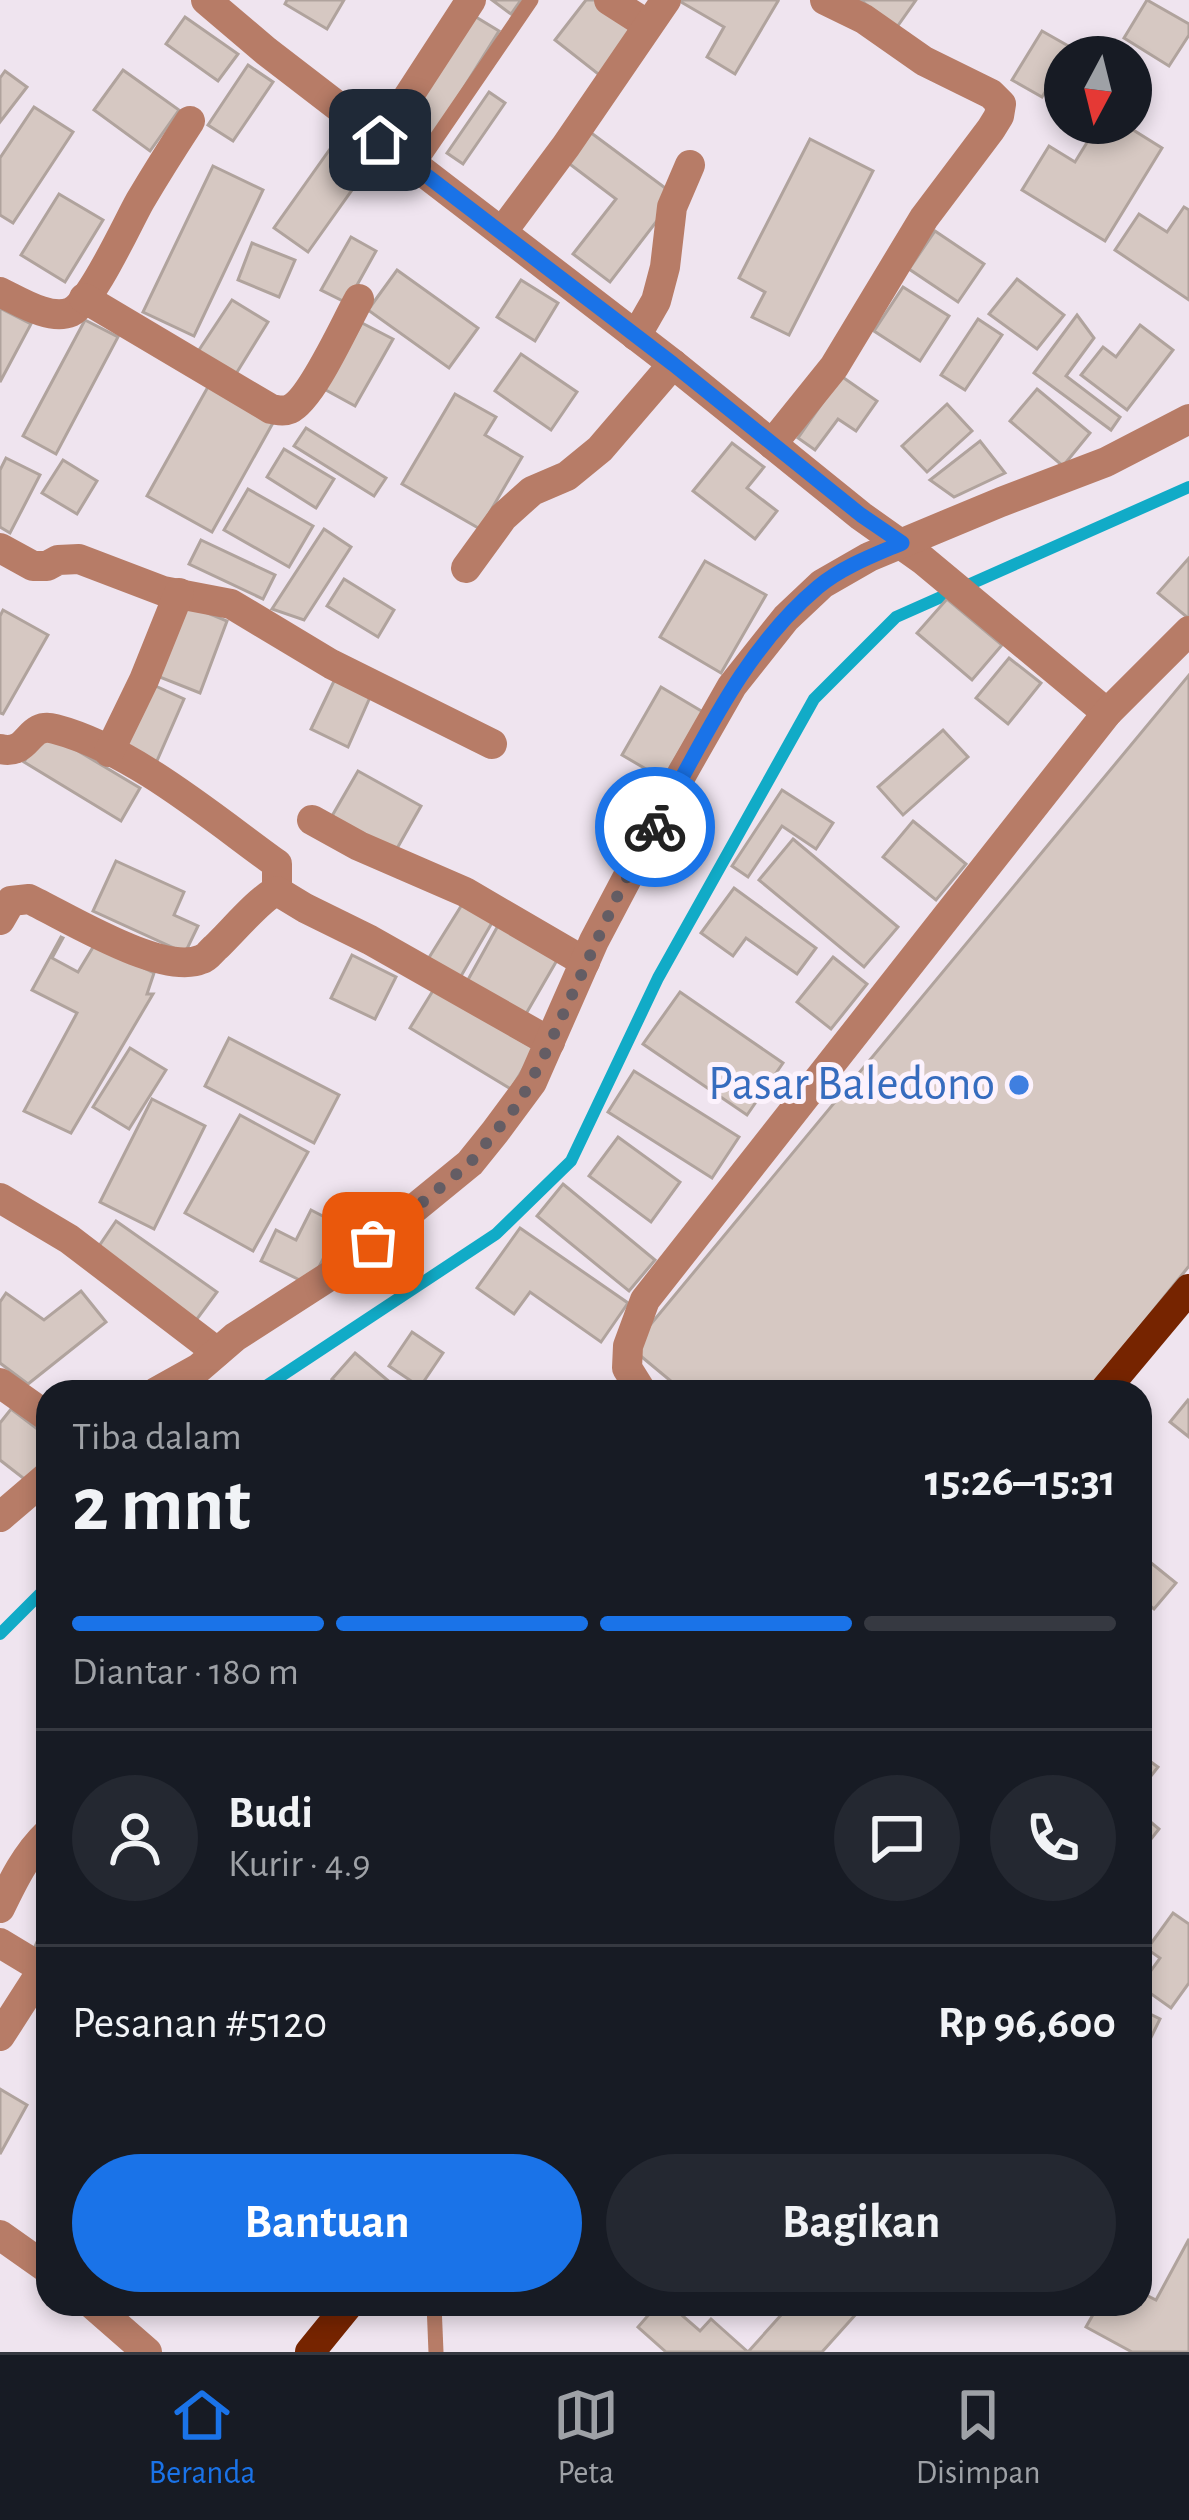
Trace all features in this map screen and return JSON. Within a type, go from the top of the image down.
[{"type":"main road","points":[[1113,1380],[1189,1288]]},
{"type":"main road","points":[[310,2352],[340,2316]]},
{"type":"street","points":[[206,0],[912,552],[1107,712]]},
{"type":"street","points":[[380,140],[471,0]]},
{"type":"street","points":[[502,232],[657,12],[609,0]]},
{"type":"street","points":[[772,444],[834,367],[924,218],[999,116],[1000,104],[991,94],[924,61],[864,19],[825,0]]},
{"type":"street","points":[[0,292],[60,315],[76,310],[190,121]]},
{"type":"street","points":[[636,337],[656,301],[673,207],[690,165]]},
{"type":"street","points":[[84,298],[271,409],[284,411],[294,407],[312,386],[359,298]]},
{"type":"street","points":[[466,568],[503,518],[532,491],[567,476],[600,449],[673,364]]},
{"type":"street","points":[[178,1380],[339,1270],[470,1163],[519,1103],[621,888],[732,686],[786,618],[822,584],[869,557],[912,552],[1189,419]]},
{"type":"street","points":[[0,548],[33,566],[79,559],[163,591],[231,604],[331,664],[492,744]]},
{"type":"street","points":[[109,752],[179,593]]},
{"type":"street","points":[[635,1380],[628,1346],[646,1300],[1107,712],[1189,631]]},
{"type":"street","points":[[0,749],[19,749],[44,727],[109,752],[145,771],[277,865],[278,891]]},
{"type":"street","points":[[312,820],[464,892],[585,962]]},
{"type":"street","points":[[278,891],[550,1042]]},
{"type":"street","points":[[0,920],[11,901],[29,899],[148,957],[173,962],[202,960],[267,895],[278,891]]},
{"type":"street","points":[[0,1198],[69,1239],[217,1352]]},
{"type":"street","points":[[0,1383],[36,1409]]},
{"type":"street","points":[[0,1517],[36,1487]]},
{"type":"street","points":[[0,1908],[36,1844]]},
{"type":"street","points":[[0,1943],[36,1965]]},
{"type":"street","points":[[0,2036],[36,1984]]},
{"type":"street","points":[[0,2235],[36,2261]]},
{"type":"street","points":[[106,2316],[147,2352]]},
{"type":"lane","points":[[416,167],[531,0]]},
{"type":"lane","points":[[434,2316],[436,2352]]},
{"type":"building","points":[[287,0],[344,0],[327,29],[285,4]]},
{"type":"building","points":[[492,0],[521,0],[511,14]]},
{"type":"building","points":[[586,0],[597,0],[638,32],[602,77],[555,40]]},
{"type":"building","points":[[682,0],[778,1],[735,74],[707,57],[724,27]]},
{"type":"building","points":[[860,0],[916,0],[897,27]]},
{"type":"building","points":[[1147,0],[1189,24],[1189,35],[1169,66],[1152,55],[1152,36],[1125,36]]},
{"type":"building","points":[[471,14],[499,31],[432,139],[404,121]]},
{"type":"building","points":[[185,17],[238,54],[218,81],[166,44]]},
{"type":"building","points":[[1042,31],[1051,36],[1044,36],[1042,97],[1012,80]]},
{"type":"building","points":[[248,65],[273,82],[233,141],[208,125]]},
{"type":"building","points":[[123,70],[179,110],[150,151],[94,110]]},
{"type":"building","points":[[5,71],[27,87],[0,122],[0,78]]},
{"type":"building","points":[[489,92],[505,103],[463,164],[447,153]]},
{"type":"building","points":[[34,107],[73,132],[13,223],[0,215],[0,158]]},
{"type":"building","points":[[590,132],[676,196],[610,282],[573,254],[616,199],[567,162]]},
{"type":"building","points":[[810,139],[873,171],[789,335],[752,317],[765,292],[739,278]]},
{"type":"building","points":[[1152,142],[1162,148],[1105,241],[1022,190],[1049,146],[1075,162],[1086,144]]},
{"type":"building","points":[[330,149],[364,173],[308,252],[274,228]]},
{"type":"building","points":[[213,166],[263,190],[194,336],[143,312]]},
{"type":"building","points":[[59,194],[103,220],[65,282],[21,255]]},
{"type":"building","points":[[1184,207],[1189,210],[1189,300],[1115,250],[1139,214],[1167,232]]},
{"type":"building","points":[[935,231],[984,264],[958,302],[909,269]]},
{"type":"building","points":[[351,237],[376,251],[347,303],[321,290]]},
{"type":"building","points":[[252,243],[295,260],[279,297],[238,280]]},
{"type":"building","points":[[397,270],[478,328],[449,368],[368,310]]},
{"type":"building","points":[[1017,279],[1064,315],[1037,349],[989,314]]},
{"type":"building","points":[[521,280],[558,303],[535,341],[497,317]]},
{"type":"building","points":[[903,287],[949,316],[920,361],[874,331]]},
{"type":"building","points":[[232,300],[268,322],[234,377],[197,353]]},
{"type":"building","points":[[0,308],[31,324],[0,382]]},
{"type":"building","points":[[1077,315],[1094,338],[1066,376],[1120,417],[1111,430],[1034,373]]},
{"type":"building","points":[[978,319],[1002,335],[965,390],[941,375]]},
{"type":"building","points":[[85,320],[118,337],[56,454],[23,436]]},
{"type":"building","points":[[362,323],[393,339],[355,406],[324,389]]},
{"type":"building","points":[[1140,325],[1173,350],[1127,410],[1081,375],[1103,347],[1116,357]]},
{"type":"building","points":[[521,354],[577,392],[551,430],[495,391]]},
{"type":"building","points":[[841,376],[877,401],[856,431],[838,419],[815,450],[798,438]]},
{"type":"building","points":[[209,385],[274,421],[212,532],[147,496]]},
{"type":"building","points":[[1037,389],[1090,433],[1063,466],[1010,421]]},
{"type":"building","points":[[455,394],[496,417],[485,435],[522,457],[480,529],[402,484]]},
{"type":"building","points":[[947,404],[972,431],[927,472],[902,446]]},
{"type":"building","points":[[306,428],[386,478],[374,496],[294,446]]},
{"type":"building","points":[[980,441],[1005,473],[954,497],[930,480]]},
{"type":"building","points":[[732,443],[764,467],[747,488],[777,511],[755,539],[693,491]]},
{"type":"building","points":[[284,449],[334,479],[316,508],[267,477]]},
{"type":"building","points":[[6,458],[40,475],[10,533],[0,527],[0,470]]},
{"type":"building","points":[[63,460],[97,481],[77,514],[42,493]]},
{"type":"building","points":[[248,489],[313,526],[289,567],[224,530]]},
{"type":"building","points":[[324,529],[351,547],[304,620],[272,609]]},
{"type":"building","points":[[201,540],[275,575],[263,599],[189,564]]},
{"type":"building","points":[[1189,558],[1189,616],[1188,618],[1158,593]]},
{"type":"building","points":[[705,561],[766,595],[721,673],[660,637]]},
{"type":"building","points":[[344,579],[394,610],[378,637],[327,606]]},
{"type":"building","points":[[947,599],[1002,645],[972,680],[917,633]]},
{"type":"building","points":[[186,604],[227,621],[200,693],[157,676]]},
{"type":"building","points":[[3,610],[48,635],[3,714],[0,616]]},
{"type":"building","points":[[1009,658],[1041,683],[1008,724],[976,698]]},
{"type":"building","name":"Pasar Baledono","points":[[1189,675],[1189,1266],[1098,1380],[670,1380],[631,1348]]},
{"type":"building","points":[[335,679],[371,695],[348,747],[311,729]]},
{"type":"building","points":[[149,683],[184,699],[156,763],[121,748]]},
{"type":"building","points":[[661,687],[703,712],[663,779],[622,755]]},
{"type":"building","points":[[43,730],[140,788],[121,821],[24,762]]},
{"type":"building","points":[[943,730],[968,757],[903,815],[878,787]]},
{"type":"building","points":[[358,771],[421,806],[395,852],[332,816]]},
{"type":"building","points":[[782,790],[833,823],[816,849],[782,826],[748,877],[732,866]]},
{"type":"building","points":[[913,821],[966,864],[936,900],[883,857]]},
{"type":"building","points":[[793,839],[898,927],[864,967],[759,880]]},
{"type":"building","points":[[116,861],[184,892],[174,915],[198,926],[185,953],[93,911]]},
{"type":"building","points":[[734,888],[816,948],[797,974],[746,938],[733,956],[701,933]]},
{"type":"building","points":[[463,903],[493,921],[457,983],[425,964]]},
{"type":"building","points":[[500,922],[560,955],[523,1019],[464,987]]},
{"type":"building","points":[[61,937],[52,958],[78,972],[95,944],[154,973],[147,994],[153,994],[71,1133],[24,1111],[77,1013],[32,990]]},
{"type":"building","points":[[352,955],[396,977],[375,1019],[331,998]]},
{"type":"building","points":[[833,957],[867,984],[831,1029],[797,1002]]},
{"type":"building","points":[[434,989],[535,1049],[511,1089],[410,1028]]},
{"type":"building","points":[[680,992],[783,1063],[747,1115],[643,1044]]},
{"type":"building","points":[[229,1038],[339,1095],[314,1143],[205,1086]]},
{"type":"building","points":[[130,1048],[166,1070],[129,1129],[93,1107]]},
{"type":"building","points":[[634,1071],[739,1137],[712,1178],[608,1112]]},
{"type":"building","points":[[152,1099],[205,1126],[154,1229],[100,1202]]},
{"type":"building","points":[[240,1115],[308,1152],[253,1251],[185,1213]]},
{"type":"building","points":[[618,1137],[680,1182],[651,1222],[589,1176]]},
{"type":"building","points":[[563,1184],[655,1260],[629,1291],[537,1216]]},
{"type":"building","points":[[311,1210],[340,1225],[310,1285],[261,1261],[276,1230],[296,1240]]},
{"type":"building","points":[[116,1221],[217,1292],[194,1323],[95,1252]]},
{"type":"building","points":[[520,1228],[628,1303],[601,1342],[530,1292],[514,1314],[477,1288]]},
{"type":"building","points":[[81,1291],[106,1322],[28,1384],[0,1363],[0,1302],[6,1293],[44,1320]]},
{"type":"building","points":[[412,1332],[443,1353],[425,1380],[410,1380],[389,1366]]},
{"type":"building","points":[[355,1353],[387,1380],[333,1380]]},
{"type":"building","points":[[1189,1401],[1189,1437],[1170,1422]]},
{"type":"building","points":[[11,1409],[36,1428],[36,1480],[32,1485],[0,1460],[0,1423]]},
{"type":"building","points":[[1152,1564],[1176,1583],[1152,1607]]},
{"type":"building","points":[[1173,1913],[1189,1924],[1189,1983],[1171,2008],[1152,1995],[1152,1969],[1160,1958],[1152,1952],[1152,1942]]},
{"type":"building","points":[[0,2089],[27,2105],[0,2154]]},
{"type":"building","points":[[1189,2239],[1189,2352],[1132,2352],[1086,2327],[1092,2316],[1152,2316],[1152,2298],[1156,2300]]},
{"type":"building","points":[[648,2316],[683,2316],[700,2331],[711,2319],[748,2352],[666,2352],[638,2327]]},
{"type":"building","points":[[780,2316],[854,2316],[822,2352],[748,2352]]},
{"type":"waterway","points":[[275,1380],[496,1234],[571,1161],[658,978],[814,699],[896,617],[1189,487]]},
{"type":"waterway","points":[[0,1634],[36,1598]]},
{"type":"way so far","points":[[373,1243],[470,1163],[519,1103],[655,827]]},
{"type":"place","name":"Pasar Baledono","points":[[1019,1085]]},
{"type":"route","points":[[380,140],[902,543],[822,584],[786,618],[732,686],[655,827]]}]
